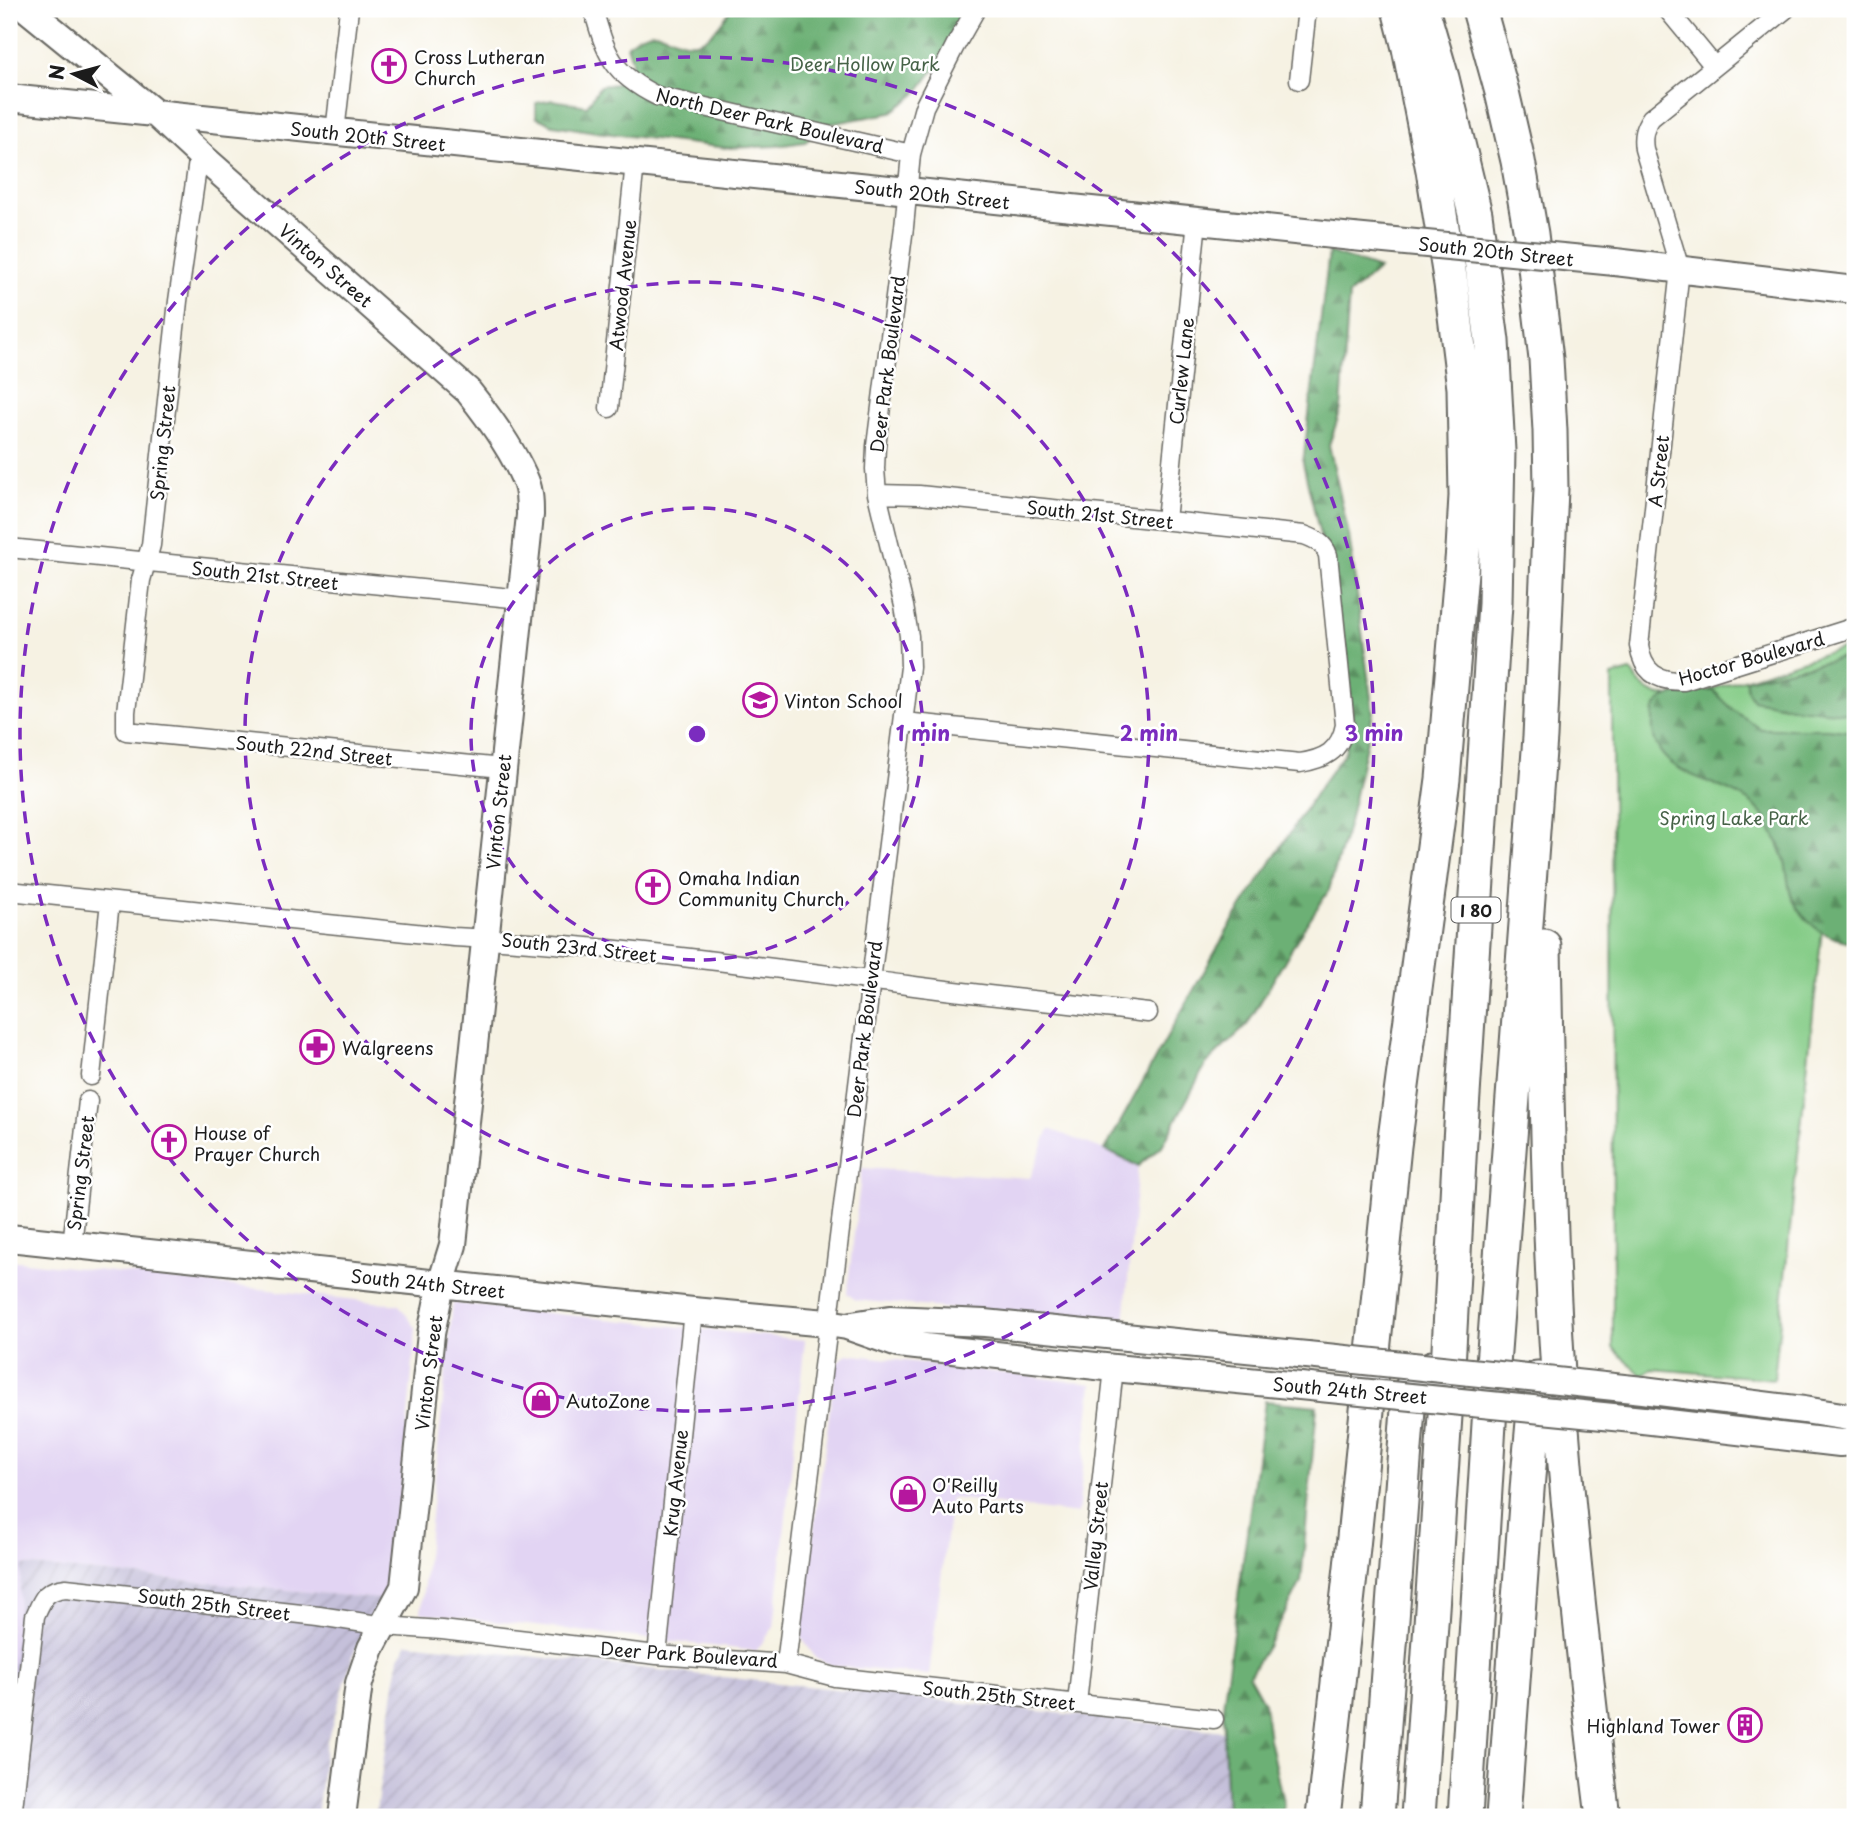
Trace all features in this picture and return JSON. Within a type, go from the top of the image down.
[{"type":"highway","points":[[1323,1817],[1352,1567],[1394,1146],[1443,779],[1466,496],[1464,388],[1451,284],[1433,170],[1399,9]]},
{"type":"highway","name":"I 80","points":[[1418,1817],[1495,604],[1498,451],[1492,341],[1475,214],[1446,91],[1422,9]]},
{"type":"highway","name":"I 80","points":[[1465,1817],[1491,1391],[1541,737],[1550,489],[1546,359],[1531,234],[1518,161],[1479,9]]},
{"type":"highway","points":[[1541,737],[1547,1127],[1560,1398],[1567,1500],[1603,1817]]},
{"type":"highway","points":[[1377,1817],[1409,1396],[1414,1381],[1432,1368]]},
{"type":"highway","points":[[1503,1817],[1535,1393]]},
{"type":"highway","points":[[1590,1717],[1613,1817]]},
{"type":"main road","name":"Vinton Street","points":[[27,9],[156,114],[468,391],[484,411],[527,484],[530,515],[522,600],[453,1245],[441,1284],[431,1334],[404,1587],[371,1648],[359,1683],[342,1817]]},
{"type":"main road","name":"South 20th Street","points":[[9,98],[908,192],[1615,262],[1855,290]]},
{"type":"main road","name":"South 24th Street","points":[[9,1238],[837,1325],[890,1320],[985,1324],[1432,1368],[1643,1420],[1855,1443]]},
{"type":"main road","name":"South 24th Street","points":[[837,1325],[898,1344],[1300,1386],[1409,1396],[1643,1390],[1792,1408],[1855,1419]]},
{"type":"street","points":[[335,132],[349,9]]},
{"type":"street","name":"North Deer Park Boulevard","points":[[593,9],[603,44],[612,63],[625,77],[657,96],[911,154]]},
{"type":"street","name":"Deer Park Boulevard","points":[[384,1626],[657,1654],[786,1664],[837,1325],[870,980],[910,667],[909,636],[901,593],[877,494],[876,446],[911,154],[924,107],[976,9]]},
{"type":"street","points":[[1299,80],[1307,9]]},
{"type":"street","points":[[1667,9],[1714,66]]},
{"type":"street","points":[[1679,269],[1644,149],[1645,127],[1651,118],[1786,9]]},
{"type":"street","name":"Spring Street","points":[[126,731],[141,580],[151,545],[178,301],[199,154]]},
{"type":"street","name":"Atwood Avenue","points":[[609,408],[635,163]]},
{"type":"street","name":"Curlew Lane","points":[[1166,520],[1197,221]]},
{"type":"street","name":"A Street","points":[[1649,671],[1641,658],[1639,646],[1679,269]]},
{"type":"street","name":"South 21st Street","points":[[877,494],[919,495],[1166,520],[1304,535],[1320,542],[1328,555],[1345,726],[1342,738],[1335,748],[1316,760],[1300,763],[904,722]]},
{"type":"street","name":"South 21st Street","points":[[9,548],[522,600]]},
{"type":"street","name":"Hoctor Boulevard","points":[[1649,671],[1670,682],[1684,681],[1855,627]]},
{"type":"street","name":"South 22nd Street","points":[[126,731],[502,768]]},
{"type":"street","name":"South 23rd Street","points":[[9,891],[454,937],[514,940],[750,964],[1149,1013]]},
{"type":"street","points":[[91,1076],[110,902]]},
{"type":"street","name":"Spring Street","points":[[72,1245],[88,1101]]},
{"type":"street","name":"Krug Avenue","points":[[657,1654],[694,1311]]},
{"type":"street","name":"Valley Street","points":[[1077,1703],[1114,1368]]},
{"type":"street","name":"South 25th Street","points":[[12,1817],[33,1625],[42,1599],[55,1589],[83,1588],[384,1626]]},
{"type":"street","name":"South 25th Street","points":[[786,1664],[835,1677],[1214,1719]]},
{"type":"shaded area","points":[[1049,1129],[1105,1150],[1138,1166],[1124,1324],[855,1300],[847,1293],[862,1168],[1030,1178]]},
{"type":"shaded area","points":[[9,1260],[399,1305],[416,1328],[391,1600],[23,1565],[9,1708]]},
{"type":"shaded area","points":[[453,1303],[805,1340],[774,1627],[756,1651],[421,1613]]},
{"type":"shaded area","points":[[847,1354],[1092,1384],[1078,1514],[951,1498],[929,1675],[833,1666],[815,1657],[802,1638],[801,1623],[836,1364]]},
{"type":"shaded area","points":[[22,1565],[391,1600],[356,1647],[325,1747],[317,1817],[9,1817],[9,1708]]},
{"type":"shaded area","points":[[408,1643],[1224,1731],[1227,1817],[375,1817],[399,1657]]},
{"type":"green space","name":"Deer Hollow Park","points":[[731,9],[967,9],[934,70],[915,95],[890,113],[830,124],[805,142],[727,148],[596,132],[553,125],[536,117],[536,103],[553,100],[587,106],[600,86],[616,84],[629,74],[632,61],[627,45],[639,36],[657,32],[681,41],[700,41],[714,32]]},
{"type":"green space","points":[[1329,252],[1379,269],[1349,295],[1341,409],[1329,445],[1349,535],[1373,713],[1349,822],[1329,890],[1247,1025],[1206,1064],[1162,1146],[1138,1166],[1105,1150],[1231,924],[1345,752],[1352,713],[1347,650],[1303,463]]},
{"type":"green space","name":"Spring Lake Park","points":[[1855,644],[1855,904],[1825,902],[1774,1379],[1652,1369],[1642,1376],[1613,1348],[1612,676],[1631,671],[1651,693],[1667,696],[1696,694]]},
{"type":"green space","points":[[1855,653],[1855,714],[1753,700],[1747,690],[1745,679]]},
{"type":"green space","points":[[1714,691],[1733,710],[1761,729],[1828,729],[1855,732],[1855,940],[1845,941],[1828,935],[1803,915],[1791,895],[1785,863],[1776,838],[1766,819],[1753,805],[1736,794],[1679,769],[1665,757],[1655,742],[1653,717],[1657,705],[1678,693]]},
{"type":"green space","points":[[1265,1401],[1317,1406],[1301,1582],[1273,1637],[1249,1676],[1264,1703],[1284,1806],[1280,1817],[1227,1817],[1223,1706]]},
{"type":"place","name":"Cross Lutheran Church","points":[[389,66]]},
{"type":"place","name":"Vinton School","points":[[760,700]]},
{"type":"place","name":"Omaha Indian Community Church","points":[[653,887]]},
{"type":"place","name":"Walgreens","points":[[317,1047]]},
{"type":"place","name":"House of Prayer Church","points":[[169,1142]]},
{"type":"place","name":"AutoZone","points":[[541,1400]]},
{"type":"place","name":"O'Reilly Auto Parts","points":[[908,1494]]},
{"type":"place","name":"Highland Tower","points":[[1745,1725]]}]
